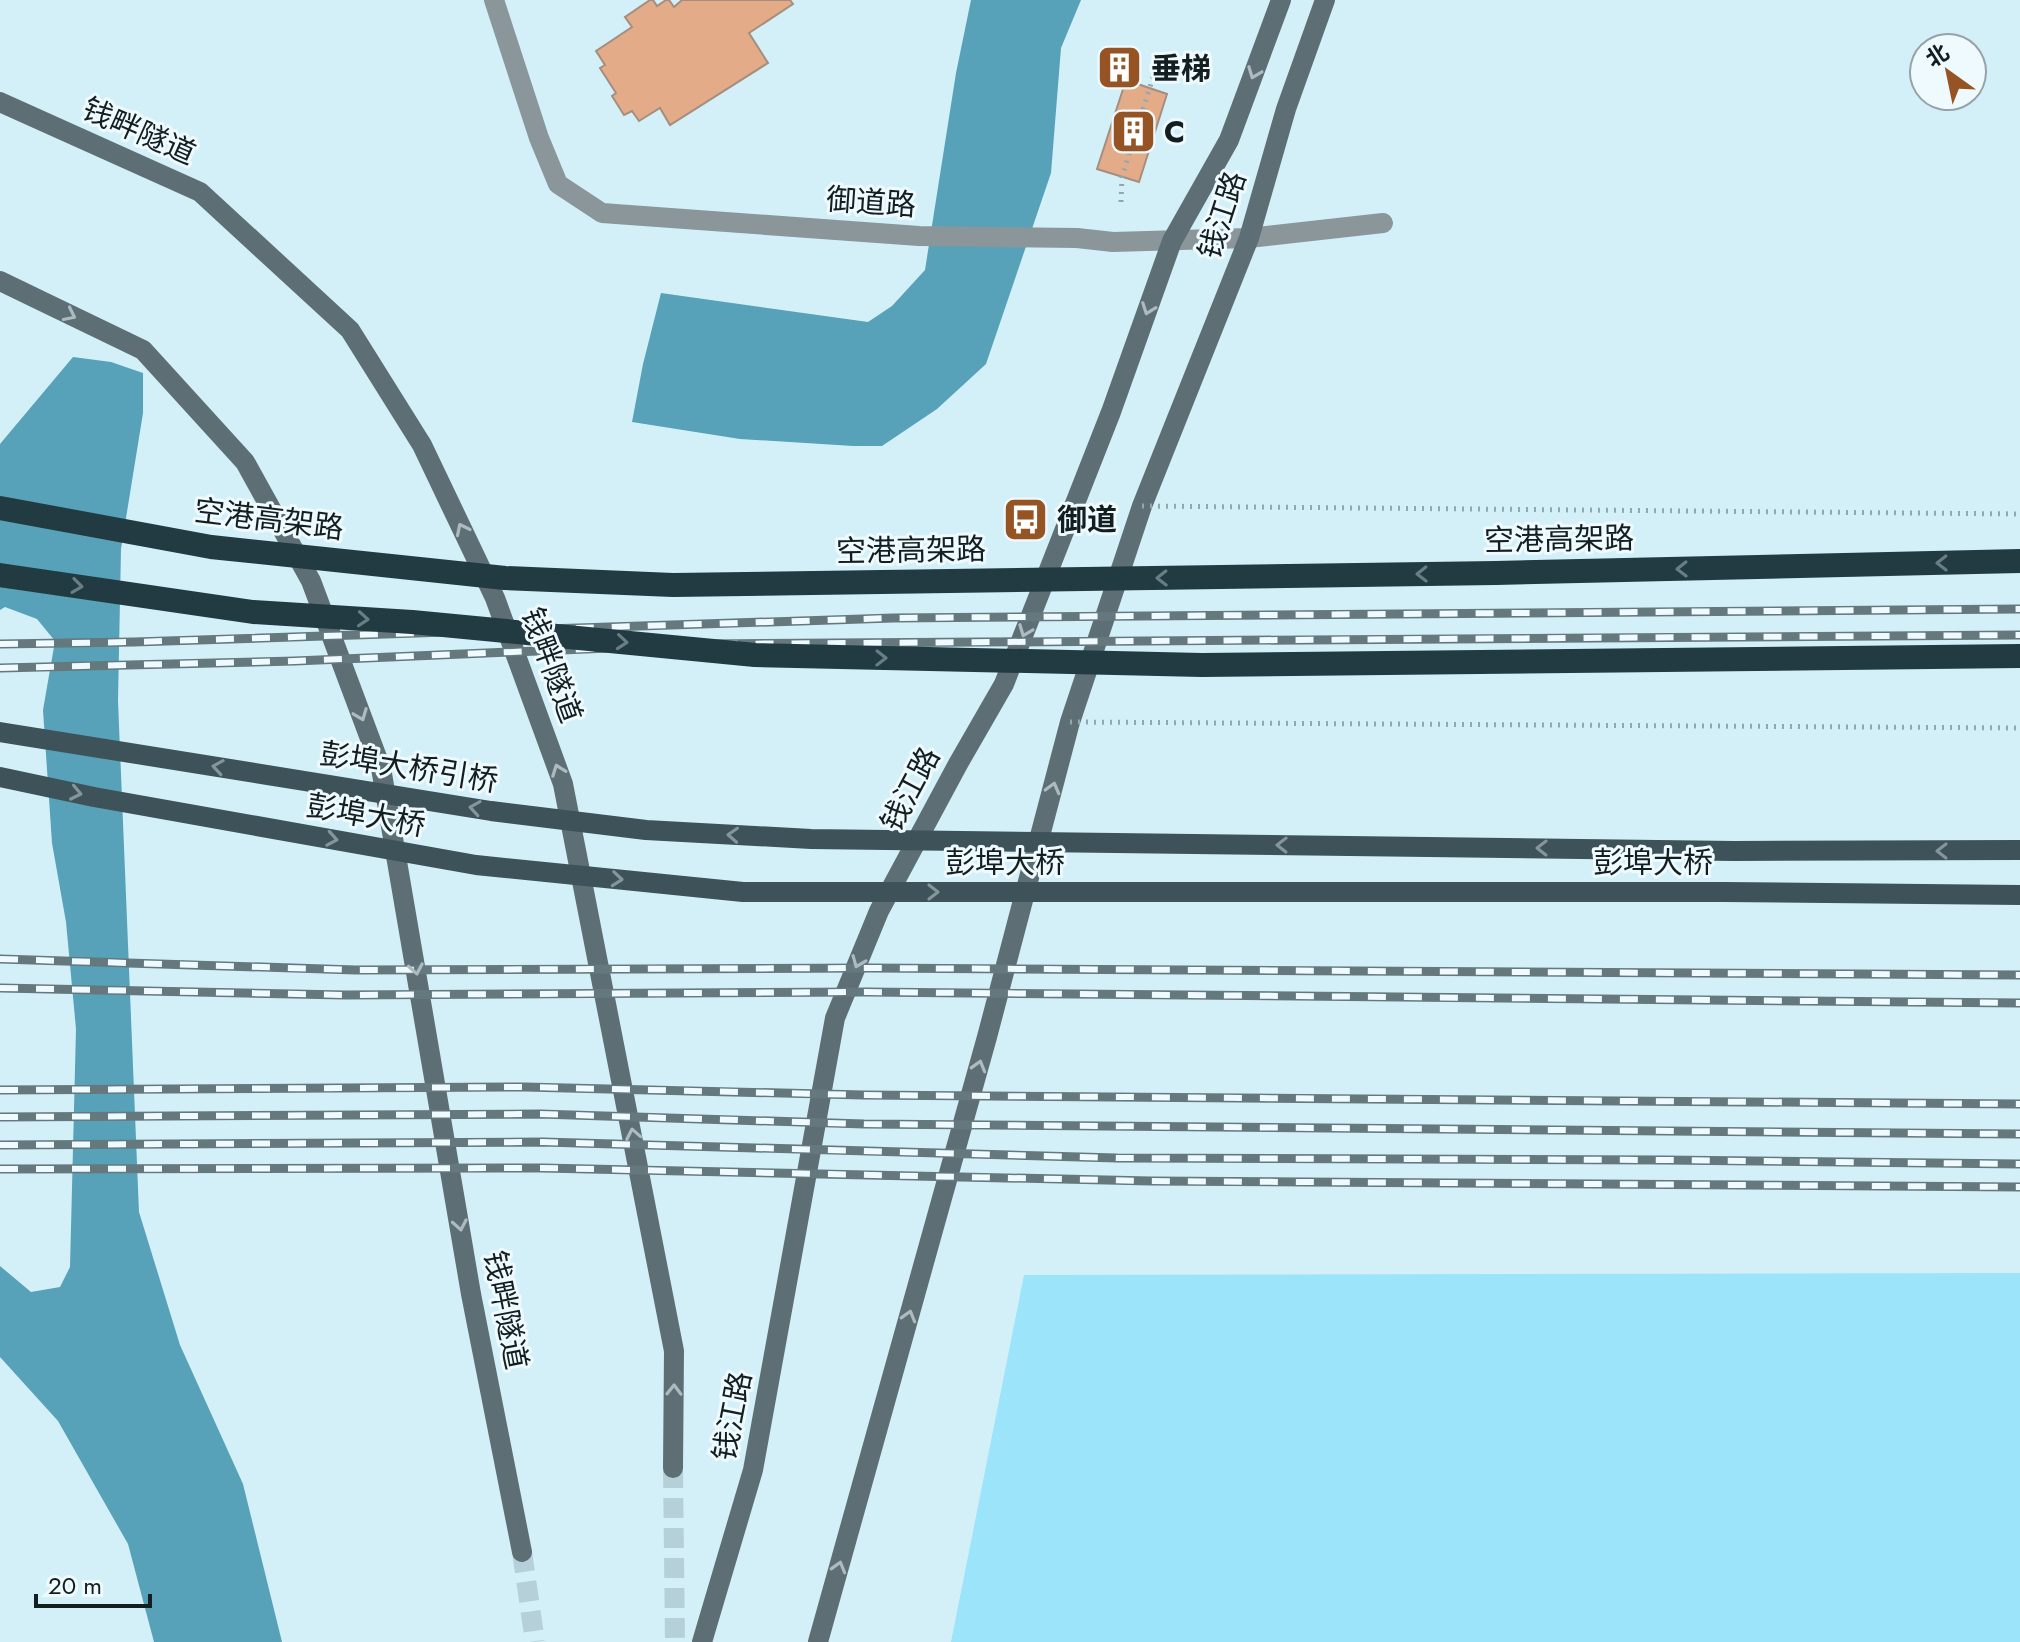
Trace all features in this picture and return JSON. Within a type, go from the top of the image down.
[{"type":"highway","name":"空港高架路","points":[[0,508],[211,547],[505,578],[673,585],[1496,573],[2020,561]]},
{"type":"highway","points":[[0,575],[253,612],[412,622],[755,655],[1202,665],[2020,656]]},
{"type":"main road","name":"钱江路","points":[[702,1642],[753,1470],[835,1018],[879,911],[1004,684],[1111,412],[1172,241],[1229,140],[1281,0]]},
{"type":"main road","name":"钱江路","points":[[818,1642],[987,1037],[1070,722],[1142,506],[1249,238],[1286,109],[1325,0]]},
{"type":"main road","name":"钱畔隧道","points":[[0,102],[200,192],[350,330],[429,459],[495,598],[563,784],[674,1351],[673,1468]]},
{"type":"main road","name":"钱畔隧道","points":[[0,281],[143,350],[245,462],[311,581],[381,768],[471,1294],[522,1552]]},
{"type":"main road","name":"彭埠大桥引桥","points":[[0,732],[491,811],[646,830],[811,839]]},
{"type":"main road","name":"彭埠大桥","points":[[0,777],[109,800],[476,865],[743,892],[2020,895]]},
{"type":"main road","name":"彭埠大桥","points":[[811,839],[1734,851],[2020,850]]},
{"type":"street","name":"御道路","points":[[494,0],[539,138],[558,184],[602,213],[919,236],[1077,238],[1113,242],[1249,238],[1383,223]]},
{"type":"path","points":[[1121,202],[1122,177],[1158,61]]},
{"type":"path","points":[[1142,506],[2020,514]]},
{"type":"path","points":[[1070,722],[2020,728]]},
{"type":"shaded area","points":[[971,0],[1081,0],[1061,48],[1051,173],[986,364],[937,409],[882,446],[740,439],[632,422],[661,293],[868,322],[892,306],[925,270],[956,73]]},
{"type":"shaded area","points":[[73,357],[111,362],[143,373],[143,413],[121,549],[118,701],[139,1212],[180,1345],[243,1484],[282,1642],[154,1642],[128,1544],[58,1421],[0,1357],[0,1266],[31,1292],[60,1287],[70,1267],[76,1029],[66,922],[52,843],[43,710],[55,641],[37,619],[5,607],[0,610],[0,444]]},
{"type":"shaded area","points":[[2020,1273],[2020,1642],[951,1642],[1024,1275]]},
{"type":"building","points":[[650,0],[657,6],[669,0],[674,7],[682,0],[790,0],[793,4],[749,33],[768,63],[670,125],[660,108],[639,121],[632,111],[624,115],[612,96],[616,93],[600,68],[605,65],[596,51],[632,27],[625,17]]},
{"type":"building","name":"垂梯","points":[[1114,55],[1134,62],[1126,80],[1107,74]]},
{"type":"building","name":"C","points":[[1126,80],[1167,94],[1139,182],[1097,169]]},
{"type":"tunnel","points":[[673,1468],[675,1642]]},
{"type":"tunnel","points":[[522,1552],[535,1642]]},
{"type":"railway","points":[[0,644],[893,618],[2020,609]]},
{"type":"railway","points":[[0,668],[295,661],[706,644],[2020,635]]},
{"type":"railway","points":[[0,959],[356,970],[870,968],[2020,975]]},
{"type":"railway","points":[[0,988],[345,995],[867,992],[2020,1003]]},
{"type":"railway","points":[[0,1090],[525,1087],[863,1095],[2020,1104]]},
{"type":"railway","points":[[0,1117],[540,1114],[864,1124],[2020,1134]]},
{"type":"railway","points":[[0,1145],[543,1142],[1117,1158],[2020,1164]]},
{"type":"railway","points":[[0,1169],[542,1168],[1151,1181],[2020,1187]]},
{"type":"place","name":"垂梯","points":[[1120,68]]},
{"type":"place","name":"C","points":[[1133,131]]},
{"type":"place","name":"御道","points":[[1026,519]]}]
